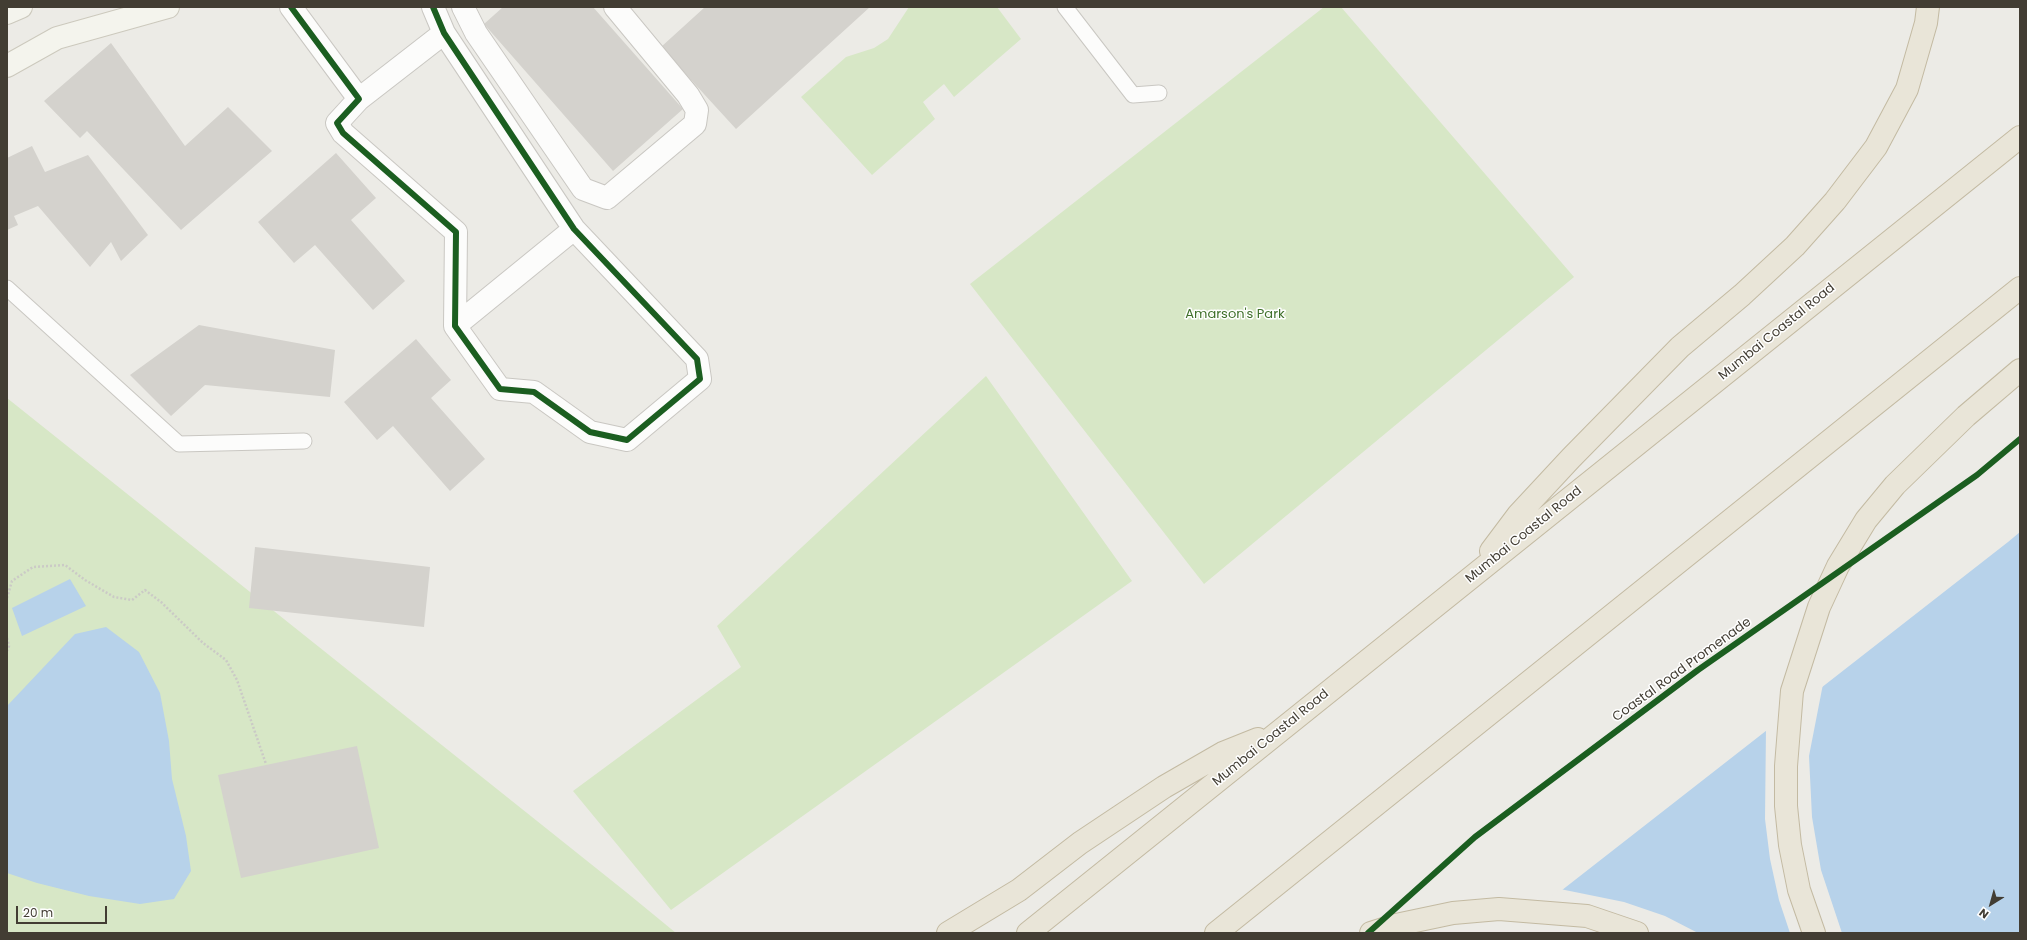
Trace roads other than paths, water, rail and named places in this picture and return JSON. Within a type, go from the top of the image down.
[{"type":"highway","points":[[1469,579],[1518,516],[1571,458],[1680,347],[1742,295],[1796,246],[1836,201],[1876,147],[1907,89],[1926,23],[1928,7]]},
{"type":"highway","name":"Mumbai Coastal Road","points":[[1028,933],[2020,137]]},
{"type":"highway","points":[[1216,933],[2020,288]]},
{"type":"highway","points":[[1814,933],[1799,890],[1790,845],[1786,806],[1786,766],[1792,691],[1819,606],[1838,566],[1866,520],[1895,484],[1966,416],[2020,370]]},
{"type":"highway","points":[[948,933],[1019,890],[1080,843],[1164,787],[1223,753],[1279,731]]},
{"type":"highway","points":[[1371,933],[1396,925],[1453,913],[1499,909],[1587,916],[1638,933]]},
{"type":"main road","points":[[7,13],[21,7]]},
{"type":"main road","points":[[7,66],[57,38],[168,7]]},
{"type":"street","points":[[291,7],[359,99]]},
{"type":"street","points":[[432,7],[444,33],[574,229],[697,359],[700,379],[627,440],[590,432],[534,392],[500,389],[455,326],[456,232],[343,133],[337,123],[359,99],[444,33]]},
{"type":"street","points":[[470,10],[476,33],[583,189],[607,198],[696,124],[697,110],[688,95],[615,7]]},
{"type":"street","points":[[455,326],[574,229]]},
{"type":"lane","points":[[1065,7],[1133,95],[1159,93]]},
{"type":"lane","points":[[7,288],[179,444],[304,441]]},
{"type":"water","points":[[2020,532],[2020,933],[1507,933],[2008,542]]},
{"type":"water","points":[[70,579],[86,606],[22,636],[12,608]]},
{"type":"water","points":[[106,627],[139,652],[160,693],[169,741],[172,779],[186,836],[191,871],[174,899],[140,904],[89,896],[37,883],[7,873],[7,706],[75,634]]},
{"type":"park label","name":"Amarson's Park","points":[[1235,315]]}]
